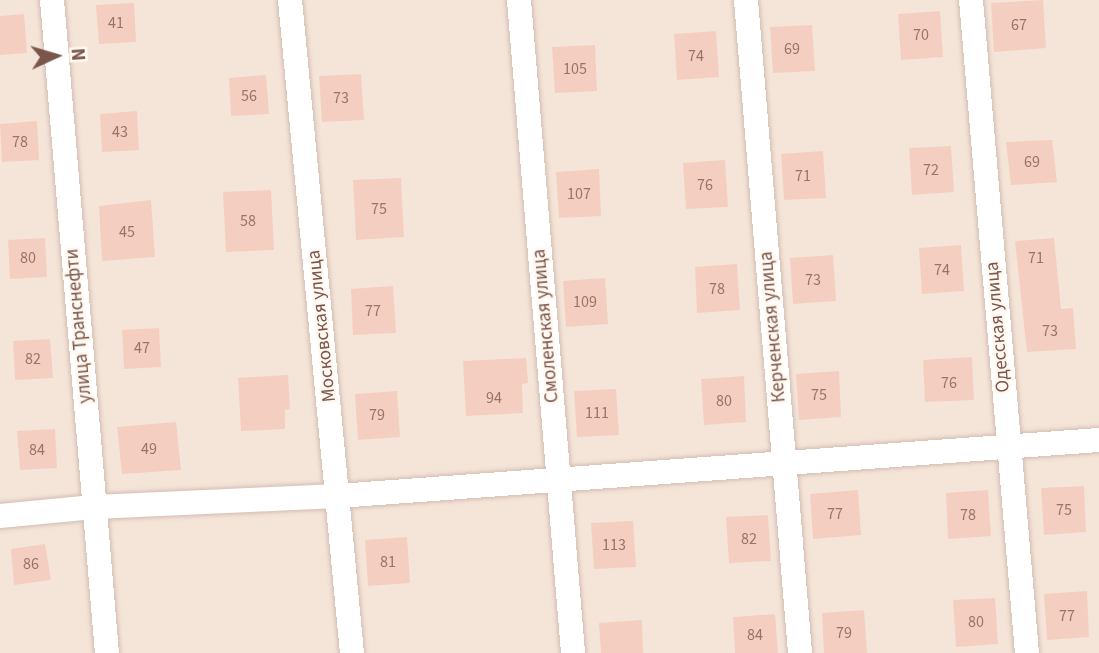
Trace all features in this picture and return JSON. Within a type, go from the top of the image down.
[{"type":"street","name":"улица Транснефти","points":[[52,0],[107,653]]},
{"type":"street","name":"Московская улица","points":[[290,0],[352,653]]},
{"type":"street","name":"Смоленская улица","points":[[519,0],[573,653]]},
{"type":"street","name":"Керченская улица","points":[[746,0],[800,653]]},
{"type":"street","name":"Одесская улица","points":[[971,0],[1007,447],[1027,653]]},
{"type":"street","points":[[0,516],[94,506],[338,496],[1099,440]]},
{"type":"shaded area","points":[[0,0],[1099,0],[1099,653],[0,653]]},
{"type":"building","points":[[1043,0],[1046,48],[994,52],[991,3]]},
{"type":"building","points":[[134,3],[136,42],[99,44],[96,5]]},
{"type":"building","points":[[940,11],[943,57],[901,60],[898,14]]},
{"type":"building","points":[[24,14],[27,53],[0,55],[0,16]]},
{"type":"building","points":[[812,25],[815,71],[773,73],[770,27]]},
{"type":"building","points":[[716,31],[719,77],[677,80],[674,34]]},
{"type":"building","points":[[595,45],[597,91],[555,93],[552,47]]},
{"type":"building","points":[[361,74],[364,120],[322,122],[319,76]]},
{"type":"building","points":[[266,75],[269,114],[231,116],[229,78]]},
{"type":"building","points":[[137,111],[139,150],[102,152],[100,114]]},
{"type":"building","points":[[37,121],[39,160],[2,162],[0,124]]},
{"type":"building","points":[[1052,140],[1057,182],[1011,185],[1006,142]]},
{"type":"building","points":[[951,146],[954,192],[912,195],[909,148]]},
{"type":"building","points":[[823,151],[826,198],[784,200],[781,154]]},
{"type":"building","points":[[725,160],[728,207],[686,209],[683,163]]},
{"type":"building","points":[[599,169],[601,216],[559,218],[556,172]]},
{"type":"building","points":[[401,178],[404,237],[356,240],[353,180]]},
{"type":"building","points":[[271,190],[274,250],[226,252],[223,192]]},
{"type":"building","points":[[151,200],[155,257],[102,261],[99,206]]},
{"type":"building","points":[[45,238],[47,277],[10,279],[8,240]]},
{"type":"building","points":[[1054,238],[1061,309],[1073,308],[1076,349],[1027,352],[1015,241]]},
{"type":"building","points":[[961,245],[964,291],[922,294],[919,248]]},
{"type":"building","points":[[833,255],[836,301],[793,304],[790,258]]},
{"type":"building","points":[[737,264],[740,310],[697,313],[695,267]]},
{"type":"building","points":[[605,278],[608,324],[566,327],[563,281]]},
{"type":"building","points":[[393,286],[396,333],[353,335],[351,289]]},
{"type":"building","points":[[159,328],[161,367],[124,369],[122,330]]},
{"type":"building","points":[[50,339],[53,378],[15,380],[13,341]]},
{"type":"building","points":[[972,357],[974,400],[925,402],[923,360]]},
{"type":"building","points":[[526,358],[528,383],[522,384],[523,413],[466,416],[463,361]]},
{"type":"building","points":[[839,371],[841,417],[799,420],[796,374]]},
{"type":"building","points":[[288,375],[290,409],[285,410],[285,429],[241,431],[238,378]]},
{"type":"building","points":[[744,376],[746,422],[704,425],[701,379]]},
{"type":"building","points":[[616,389],[619,435],[577,437],[574,391]]},
{"type":"building","points":[[397,391],[400,437],[358,440],[355,394]]},
{"type":"building","points":[[176,422],[181,470],[122,474],[117,427]]},
{"type":"building","points":[[55,429],[57,468],[20,470],[17,431]]},
{"type":"building","points":[[1084,486],[1086,532],[1044,535],[1041,488]]},
{"type":"building","points":[[858,490],[861,535],[813,539],[810,494]]},
{"type":"building","points":[[988,490],[991,536],[948,539],[946,493]]},
{"type":"building","points":[[768,515],[771,561],[729,563],[726,517]]},
{"type":"building","points":[[633,521],[636,567],[594,569],[591,523]]},
{"type":"building","points":[[407,537],[410,583],[368,586],[365,540]]},
{"type":"building","points":[[45,544],[51,580],[14,585],[11,549]]},
{"type":"building","points":[[1087,591],[1089,637],[1047,640],[1044,594]]},
{"type":"building","points":[[995,598],[998,644],[956,647],[953,600]]},
{"type":"building","points":[[864,610],[867,653],[824,653],[822,613]]},
{"type":"building","points":[[775,614],[778,653],[735,653],[733,617]]},
{"type":"building","points":[[642,620],[643,653],[601,653],[599,623]]}]
